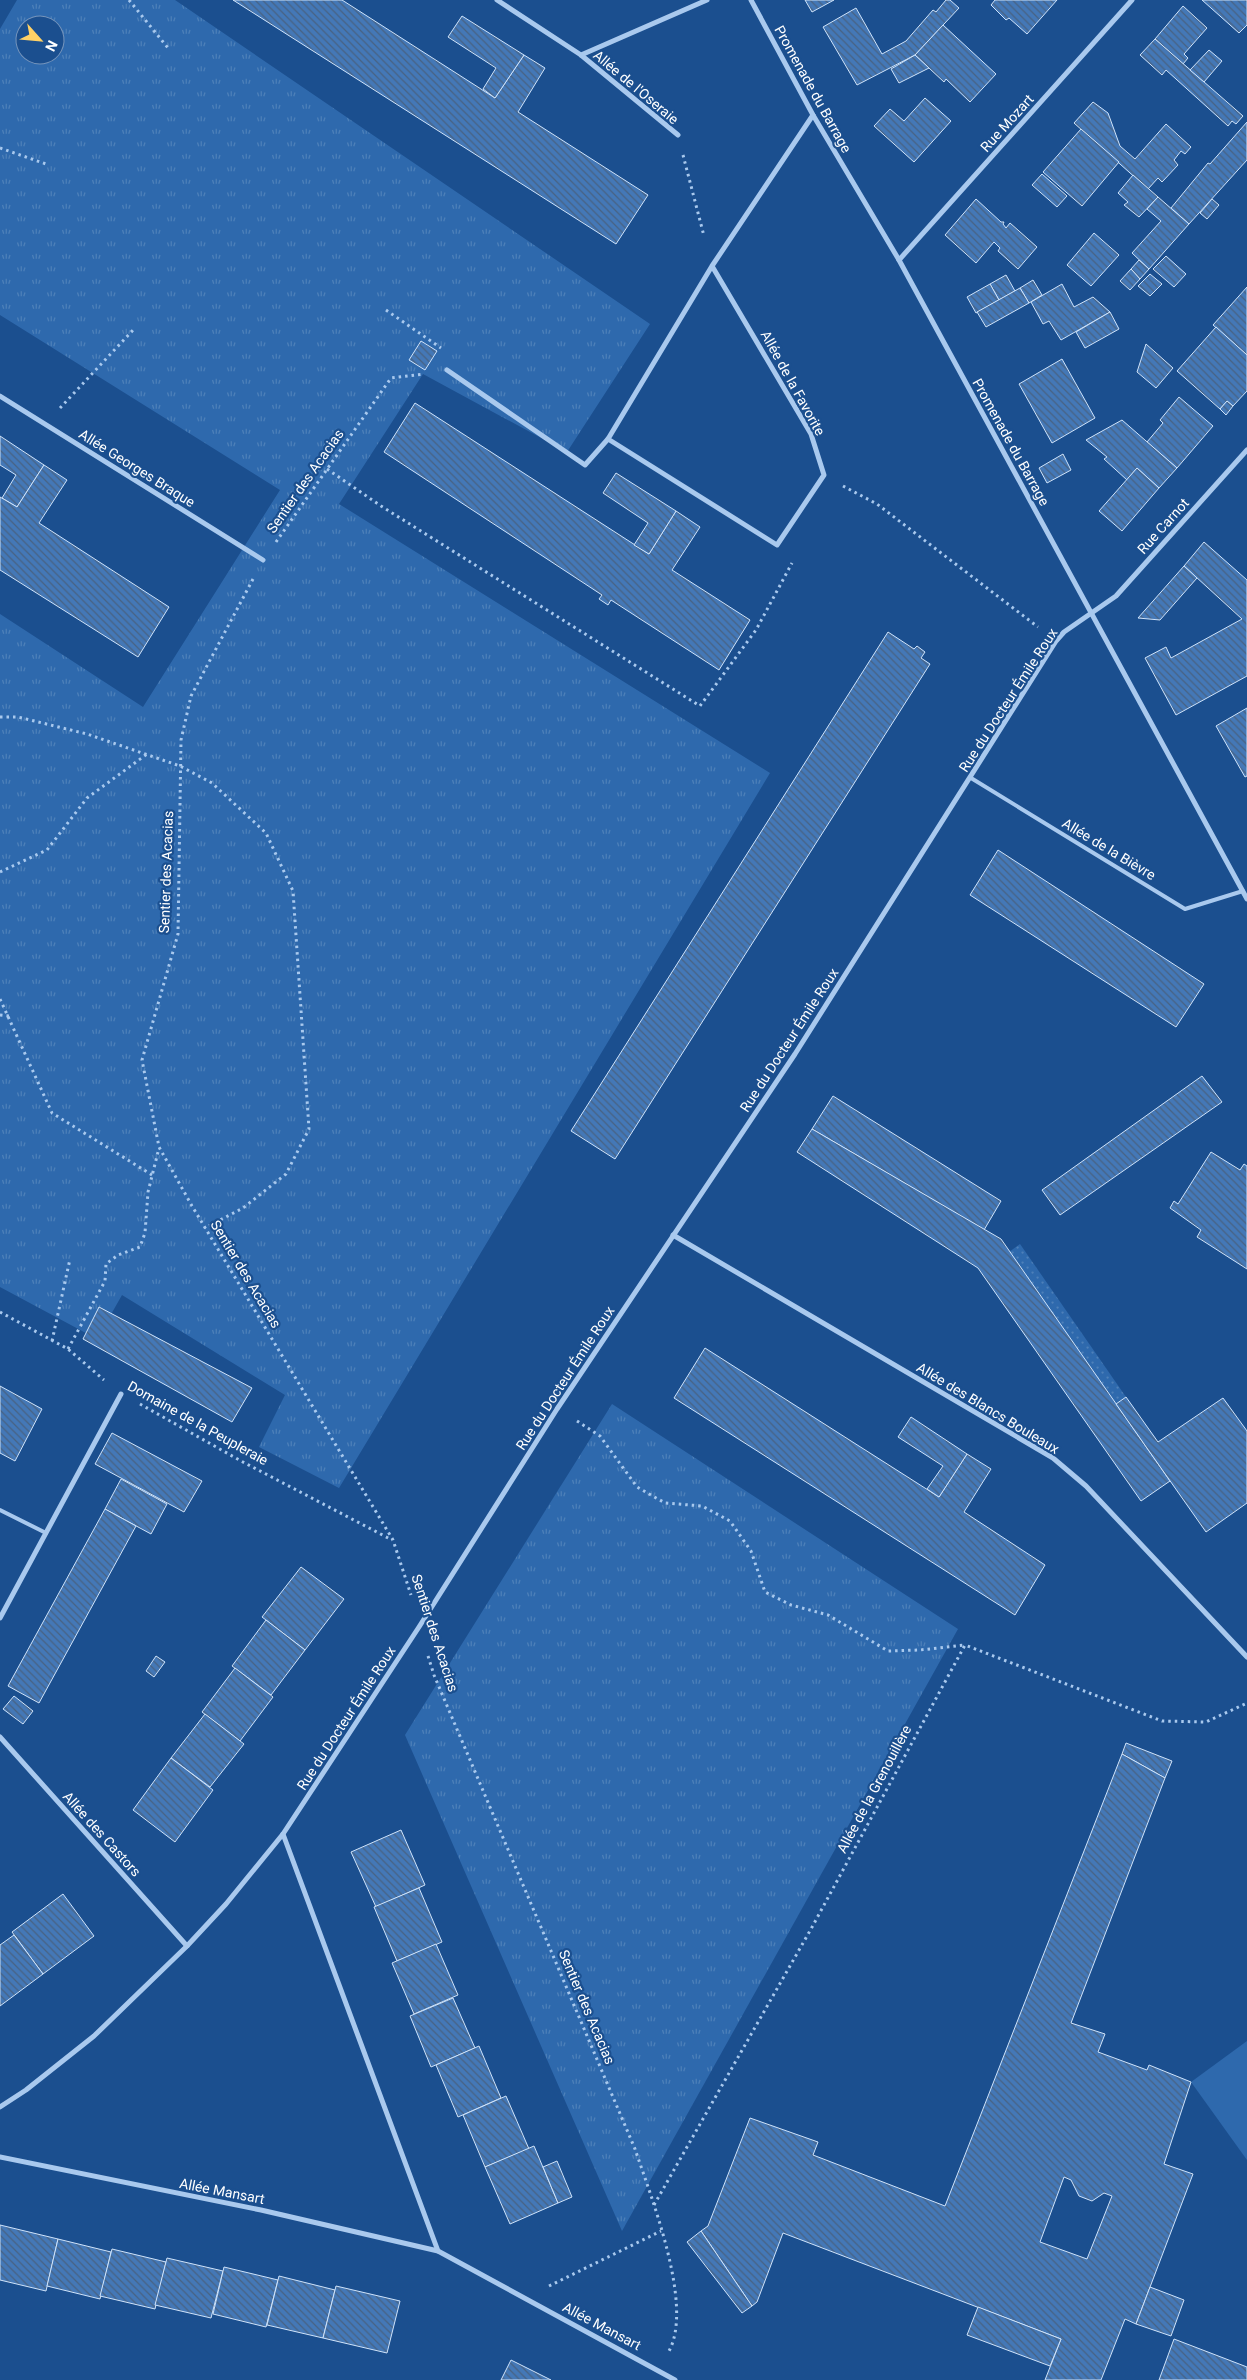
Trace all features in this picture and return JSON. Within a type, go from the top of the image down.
[{"type":"street","name":"Allée de l'Oseraie","points":[[497,0],[581,55],[678,135]]},
{"type":"street","name":"Allée de l'Oseraie","points":[[581,55],[707,0]]},
{"type":"street","name":"Promenade du Barrage","points":[[751,0],[813,115],[899,260],[1247,899]]},
{"type":"street","name":"Rue Mozart","points":[[899,260],[1132,0]]},
{"type":"street","points":[[447,370],[585,465],[608,439],[712,266],[813,115]]},
{"type":"street","name":"Allée de la Favorite","points":[[712,266],[812,434],[824,475]]},
{"type":"street","name":"Allée Georges Braque","points":[[0,396],[263,560]]},
{"type":"street","points":[[608,439],[777,545],[824,475]]},
{"type":"street","name":"Rue Carnot","points":[[1091,612],[1116,596],[1247,450]]},
{"type":"street","name":"Rue du Docteur Émile Roux","points":[[0,2107],[26,2090],[94,2036],[187,1946],[226,1904],[283,1834],[419,1626],[557,1409],[795,1054],[1056,642],[1064,632],[1091,612]]},
{"type":"street","name":"Allée des Blancs Bouleaux","points":[[672,1235],[1053,1458],[1086,1486],[1247,1657]]},
{"type":"street","points":[[0,1618],[121,1394]]},
{"type":"street","name":"Allée des Castors","points":[[0,1737],[187,1946]]},
{"type":"street","points":[[283,1834],[438,2251]]},
{"type":"street","name":"Allée Mansart","points":[[0,2157],[261,2210],[438,2251],[675,2380]]},
{"type":"lane","name":"Allée de la Bièvre","points":[[971,778],[1185,909],[1243,891]]},
{"type":"lane","points":[[0,1510],[46,1533]]},
{"type":"path","points":[[129,0],[168,48]]},
{"type":"path","points":[[678,135],[712,266]]},
{"type":"path","points":[[0,148],[46,164]]},
{"type":"path","points":[[386,310],[446,352],[447,370]]},
{"type":"path","points":[[45,424],[135,328]]},
{"type":"path","name":"Sentier des Acacias","points":[[447,370],[390,378],[263,560],[191,696],[180,740],[178,934],[142,1060],[159,1148],[392,1540],[434,1675],[635,2149],[654,2205],[675,2284],[675,2339],[658,2370]]},
{"type":"path","points":[[327,469],[381,506],[700,706],[756,630],[793,564],[777,545]]},
{"type":"path","points":[[824,475],[877,504],[1056,642]]},
{"type":"path","points":[[0,717],[27,719],[87,734],[180,766],[212,783],[266,833],[293,891],[309,1129],[286,1174],[243,1208],[205,1228]]},
{"type":"path","points":[[0,872],[46,850],[87,798],[147,754]]},
{"type":"path","points":[[0,998],[26,1060],[52,1113],[152,1175]]},
{"type":"path","points":[[0,1016],[9,1016]]},
{"type":"path","points":[[68,1350],[105,1281],[106,1264],[118,1255],[140,1247],[145,1233],[148,1192],[159,1148]]},
{"type":"path","points":[[52,1341],[70,1259]]},
{"type":"path","name":"Domaine de la Peupleraie","points":[[0,1312],[68,1350],[121,1394],[241,1461],[392,1540]]},
{"type":"path","points":[[557,1409],[600,1436],[637,1487],[665,1503],[702,1506],[730,1520],[751,1551],[765,1592],[791,1605],[828,1614],[888,1651],[965,1645],[1162,1721],[1206,1722],[1247,1703]]},
{"type":"path","name":"Allée de la Grenouillère","points":[[654,2205],[811,1929],[965,1645]]},
{"type":"path","points":[[525,2298],[661,2231]]},
{"type":"green space","points":[[17,0],[175,0],[650,324],[567,452],[423,374],[339,504],[770,773],[339,1488],[259,1447],[285,1395],[122,1295],[97,1339],[0,1287],[0,614],[143,707],[280,490],[0,315],[0,29]]},
{"type":"green space","points":[[1020,1244],[1126,1397],[1116,1404],[1009,1252]]},
{"type":"green space","points":[[612,1404],[958,1629],[622,2231],[405,1735]]},
{"type":"green space","points":[[1247,2041],[1247,2160],[1191,2082]]},
{"type":"building","points":[[233,0],[342,0],[495,98],[524,55],[545,68],[518,112],[648,195],[616,244]]},
{"type":"building","points":[[805,0],[834,0],[812,12]]},
{"type":"building","points":[[946,0],[950,0],[959,8],[915,55],[857,85],[823,27],[856,8],[882,54],[906,41],[933,10],[936,12]]},
{"type":"building","points":[[995,0],[1057,0],[1027,34],[1009,18],[1006,20],[991,5]]},
{"type":"building","points":[[1202,0],[1247,0],[1247,25],[1239,33]]},
{"type":"building","points":[[1183,6],[1207,28],[1184,54],[1188,58],[1183,64],[1155,39]]},
{"type":"building","points":[[462,16],[524,55],[495,98],[483,89],[496,68],[448,37]]},
{"type":"building","points":[[943,25],[996,74],[970,102],[946,79],[944,82],[915,55]]},
{"type":"building","points":[[1155,39],[1243,116],[1236,124],[1232,121],[1228,126],[1166,70],[1162,75],[1140,55]]},
{"type":"building","points":[[1209,50],[1222,61],[1204,82],[1190,70]]},
{"type":"building","points":[[915,55],[929,68],[899,83],[891,69]]},
{"type":"building","points":[[925,98],[951,121],[914,162],[874,126],[890,109],[904,121]]},
{"type":"building","points":[[1093,102],[1108,113],[1120,146],[1135,159],[1166,124],[1191,147],[1185,154],[1181,151],[1174,160],[1178,165],[1162,182],[1158,178],[1148,189],[1074,123]]},
{"type":"building","points":[[1247,122],[1247,160],[1189,224],[1171,208],[1208,163],[1210,164]]},
{"type":"building","points":[[1081,129],[1119,162],[1082,206],[1043,172]]},
{"type":"building","points":[[1042,174],[1067,196],[1057,207],[1032,185]]},
{"type":"building","points":[[1133,175],[1158,197],[1139,217],[1124,205],[1128,202],[1118,193]]},
{"type":"building","points":[[1158,197],[1189,224],[1149,269],[1132,253],[1161,221],[1147,209]]},
{"type":"building","points":[[976,199],[1001,222],[1004,222],[1003,224],[1006,228],[1010,223],[1037,247],[1018,269],[998,251],[1000,248],[994,242],[976,263],[945,235]]},
{"type":"building","points":[[1212,199],[1219,205],[1207,219],[1200,213]]},
{"type":"building","points":[[1094,233],[1119,255],[1091,286],[1067,265]]},
{"type":"building","points":[[1166,256],[1186,274],[1174,287],[1153,269]]},
{"type":"building","points":[[1139,260],[1149,269],[1140,279],[1131,269]]},
{"type":"building","points":[[1131,269],[1140,279],[1130,290],[1120,281]]},
{"type":"building","points":[[1150,274],[1162,284],[1150,296],[1138,286]]},
{"type":"building","points":[[1006,275],[1015,291],[999,300],[990,284]]},
{"type":"building","points":[[1033,280],[1042,295],[1029,303],[1020,288]]},
{"type":"building","points":[[990,284],[999,300],[976,313],[967,297]]},
{"type":"building","points":[[1062,284],[1074,307],[1093,297],[1110,312],[1061,340],[1049,321],[1043,324],[1031,302]]},
{"type":"building","points":[[1247,287],[1247,355],[1213,325]]},
{"type":"building","points":[[1020,288],[1029,303],[986,327],[977,312]]},
{"type":"building","points":[[1110,312],[1119,329],[1085,348],[1076,332]]},
{"type":"building","points":[[1216,327],[1247,355],[1247,391],[1233,406],[1227,401],[1220,409],[1177,371]]},
{"type":"building","points":[[421,341],[437,351],[425,370],[409,360]]},
{"type":"building","points":[[1146,344],[1173,368],[1156,388],[1137,372]]},
{"type":"building","points":[[1062,359],[1095,418],[1052,443],[1019,384]]},
{"type":"building","points":[[1179,397],[1213,426],[1177,468],[1147,442],[1163,423],[1160,420]]},
{"type":"building","points":[[1227,401],[1233,406],[1226,415],[1220,409]]},
{"type":"building","points":[[415,403],[649,554],[676,511],[700,527],[672,570],[750,620],[719,670],[611,600],[608,605],[599,599],[602,595],[384,452]]},
{"type":"building","points":[[1122,420],[1177,468],[1159,488],[1137,468],[1127,480],[1104,459],[1107,457],[1086,440]]},
{"type":"building","points":[[0,436],[44,465],[17,507],[2,498],[16,475],[0,465]]},
{"type":"building","points":[[1063,454],[1071,470],[1047,483],[1039,468]]},
{"type":"building","points":[[44,465],[67,480],[39,523],[169,607],[138,657],[0,570],[0,497],[17,507]]},
{"type":"building","points":[[1137,468],[1159,488],[1122,531],[1099,511]]},
{"type":"building","points":[[616,473],[676,511],[649,554],[634,545],[648,523],[603,493]]},
{"type":"building","points":[[1204,542],[1247,580],[1247,676],[1176,715],[1145,658],[1166,647],[1171,658],[1242,619],[1184,566]]},
{"type":"building","points":[[1184,566],[1197,578],[1160,620],[1138,618]]},
{"type":"building","points":[[888,632],[914,649],[917,646],[925,652],[921,658],[930,664],[615,1159],[571,1131]]},
{"type":"building","points":[[1247,708],[1247,776],[1245,777],[1216,726]]},
{"type":"building","points":[[998,850],[1204,984],[1176,1027],[970,895]]},
{"type":"building","points":[[1202,1076],[1222,1102],[1060,1215],[1042,1190]]},
{"type":"building","points":[[833,1096],[1001,1201],[984,1230],[812,1129]]},
{"type":"building","points":[[812,1129],[1001,1239],[1170,1481],[1141,1501],[978,1268],[797,1152]]},
{"type":"building","points":[[1211,1152],[1240,1170],[1244,1164],[1247,1166],[1247,1269],[1197,1237],[1201,1230],[1170,1208],[1174,1201],[1178,1204]]},
{"type":"building","points":[[99,1307],[252,1388],[232,1422],[83,1339]]},
{"type":"building","points":[[705,1348],[939,1497],[967,1454],[991,1469],[964,1512],[1045,1565],[1015,1615],[674,1398]]},
{"type":"building","points":[[0,1386],[42,1409],[15,1461],[0,1453]]},
{"type":"building","points":[[1126,1397],[1158,1442],[1223,1398],[1247,1431],[1247,1503],[1206,1532],[1116,1404]]},
{"type":"building","points":[[911,1417],[967,1454],[939,1497],[927,1489],[943,1466],[898,1437]]},
{"type":"building","points":[[112,1433],[202,1481],[184,1512],[95,1464]]},
{"type":"building","points":[[121,1479],[167,1504],[151,1534],[105,1509]]},
{"type":"building","points":[[105,1509],[136,1526],[39,1703],[8,1686]]},
{"type":"building","points":[[301,1567],[344,1599],[305,1650],[262,1617]]},
{"type":"building","points":[[266,1620],[305,1650],[271,1695],[232,1666]]},
{"type":"building","points":[[156,1656],[165,1662],[154,1677],[146,1671]]},
{"type":"building","points":[[235,1668],[273,1697],[240,1741],[202,1712]]},
{"type":"building","points":[[14,1696],[33,1711],[23,1724],[3,1709]]},
{"type":"building","points":[[205,1714],[244,1744],[210,1787],[171,1758]]},
{"type":"building","points":[[1126,1743],[1172,1761],[1165,1778],[1122,1754]]},
{"type":"building","points":[[1122,1754],[1165,1778],[1071,2023],[1105,2034],[1098,2052],[1147,2070],[1149,2065],[1191,2082],[1164,2164],[1193,2174],[1136,2324],[1125,2319],[1101,2380],[1045,2380],[1061,2339],[783,2233],[757,2302],[752,2306],[701,2231],[708,2226],[750,2118],[818,2142],[813,2155],[945,2206]],"holes":[[[1064,2177],[1071,2180],[1079,2196],[1092,2201],[1104,2193],[1112,2196],[1087,2259],[1040,2242]]]},
{"type":"building","points":[[171,1758],[213,1790],[175,1842],[133,1810]]},
{"type":"building","points":[[401,1830],[425,1885],[376,1907],[351,1852]]},
{"type":"building","points":[[419,1888],[442,1942],[397,1961],[374,1907]]},
{"type":"building","points":[[63,1894],[94,1936],[43,1974],[12,1932]]},
{"type":"building","points":[[14,1935],[43,1974],[0,2006],[0,1945]]},
{"type":"building","points":[[436,1944],[458,1995],[414,2014],[392,1963]]},
{"type":"building","points":[[453,1998],[475,2048],[431,2067],[410,2016]]},
{"type":"building","points":[[479,2046],[501,2098],[458,2117],[436,2065]]},
{"type":"building","points":[[506,2096],[529,2149],[485,2167],[463,2115]]},
{"type":"building","points":[[534,2146],[558,2203],[510,2224],[485,2167]]},
{"type":"building","points":[[557,2161],[572,2197],[558,2203],[543,2167]]},
{"type":"building","points":[[0,2225],[58,2239],[46,2291],[0,2280]]},
{"type":"building","points":[[701,2231],[752,2306],[742,2313],[687,2242]]},
{"type":"building","points":[[58,2239],[111,2252],[100,2299],[47,2286]]},
{"type":"building","points":[[112,2249],[166,2262],[155,2309],[100,2296]]},
{"type":"building","points":[[167,2258],[223,2271],[211,2318],[155,2305]]},
{"type":"building","points":[[224,2267],[278,2280],[266,2327],[213,2314]]},
{"type":"building","points":[[279,2276],[335,2290],[323,2338],[267,2325]]},
{"type":"building","points":[[336,2286],[400,2301],[387,2353],[323,2338]]},
{"type":"building","points":[[1150,2287],[1184,2300],[1171,2336],[1136,2324]]},
{"type":"building","points":[[978,2307],[1061,2339],[1050,2366],[967,2335]]},
{"type":"building","points":[[1174,2339],[1247,2367],[1247,2380],[1159,2380]]},
{"type":"building","points":[[511,2360],[551,2380],[501,2380]]}]
